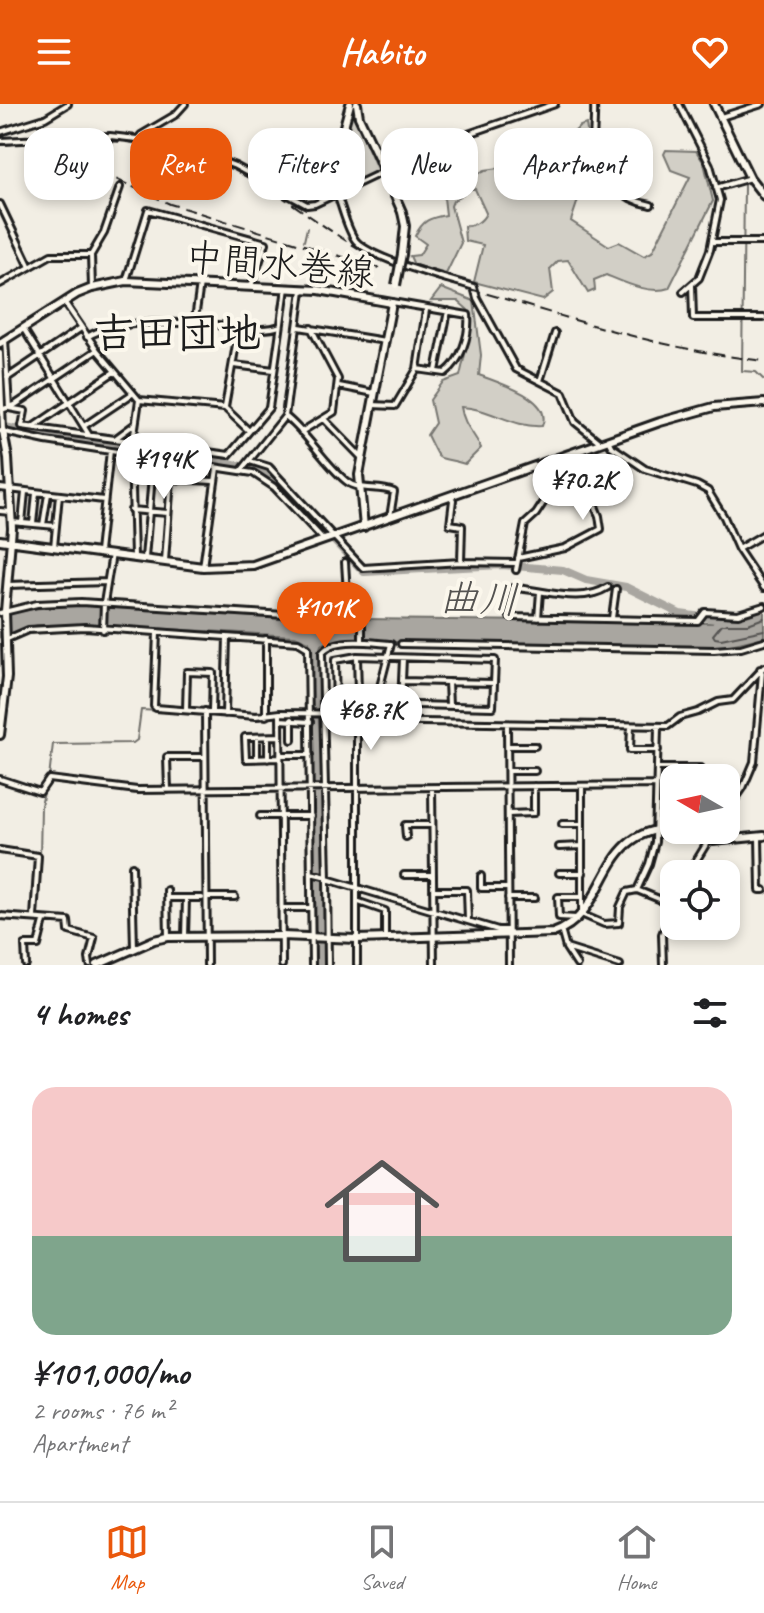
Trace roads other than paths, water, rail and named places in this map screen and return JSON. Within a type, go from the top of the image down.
[{"type":"main road","points":[[344,128],[350,104]]},
{"type":"main road","points":[[357,104],[359,117],[402,212],[405,226],[392,302]]},
{"type":"main road","points":[[714,104],[750,178],[764,196]]},
{"type":"main road","name":"中間水巻線","points":[[3,341],[64,301],[92,288],[126,281],[302,289],[392,302],[361,458],[359,487],[364,527]]},
{"type":"main road","points":[[0,540],[203,567],[253,565],[569,453],[698,411],[764,403]]},
{"type":"main road","points":[[0,735],[7,677],[3,613],[11,522],[7,448],[1,431]]},
{"type":"main road","points":[[98,965],[168,937],[357,939],[508,932],[545,934],[561,930],[581,915],[624,846],[634,837],[660,829]]},
{"type":"main road","points":[[740,838],[761,836]]},
{"type":"street","points":[[0,132],[45,118],[68,104]]},
{"type":"street","points":[[152,128],[175,115],[185,104]]},
{"type":"street","points":[[365,180],[448,141],[555,104]]},
{"type":"street","points":[[594,104],[594,150],[609,183],[628,197],[651,205]]},
{"type":"street","points":[[679,104],[710,165],[720,204],[712,242],[699,278],[683,292]]},
{"type":"street","points":[[721,117],[762,104]]},
{"type":"street","points":[[0,141],[110,136],[130,138]]},
{"type":"street","points":[[716,188],[750,178]]},
{"type":"street","points":[[92,288],[91,255],[104,233],[120,187]]},
{"type":"street","points":[[298,200],[307,205],[323,200]]},
{"type":"street","points":[[338,200],[358,244],[416,270],[474,287],[511,363],[516,369],[563,393],[575,422],[645,469],[708,491],[738,549],[764,588]]},
{"type":"street","points":[[0,204],[30,267]]},
{"type":"street","points":[[126,281],[148,210],[266,243],[251,286]]},
{"type":"street","points":[[712,242],[764,242]]},
{"type":"street","points":[[0,284],[58,253],[91,255]]},
{"type":"street","points":[[194,326],[200,284]]},
{"type":"street","points":[[692,285],[693,318],[764,318]]},
{"type":"street","points":[[4,411],[25,411],[22,426],[229,455],[269,408],[286,288]]},
{"type":"street","points":[[241,471],[285,416],[302,289]]},
{"type":"street","points":[[64,301],[87,337],[139,400],[225,408],[249,431]]},
{"type":"street","points":[[392,302],[468,315],[469,328],[456,365],[445,373],[417,369]]},
{"type":"street","points":[[372,405],[395,406],[417,369],[426,309]]},
{"type":"street","points":[[436,371],[448,311]]},
{"type":"street","points":[[87,337],[108,326],[121,324],[270,330],[280,326]]},
{"type":"street","points":[[225,408],[239,327]]},
{"type":"street","points":[[299,327],[385,341]]},
{"type":"street","points":[[23,328],[90,436]]},
{"type":"street","points":[[7,378],[81,328]]},
{"type":"street","points":[[301,432],[334,412],[339,386],[311,328]]},
{"type":"street","points":[[540,381],[555,333]]},
{"type":"street","points":[[3,341],[7,378],[1,431],[46,441],[241,471],[263,478],[324,541]]},
{"type":"street","points":[[4,411],[97,350]]},
{"type":"street","points":[[0,353],[4,411]]},
{"type":"street","points":[[234,365],[274,370]]},
{"type":"street","points":[[32,427],[114,372]]},
{"type":"street","points":[[339,386],[374,393]]},
{"type":"street","points":[[84,426],[132,394]]},
{"type":"street","points":[[133,442],[139,400]]},
{"type":"street","points":[[285,416],[347,482],[394,492],[390,517]]},
{"type":"street","points":[[324,419],[361,458]]},
{"type":"street","points":[[114,440],[135,424]]},
{"type":"street","points":[[99,552],[110,451]]},
{"type":"street","points":[[250,461],[269,467],[351,557],[368,569],[408,564],[517,560],[565,548],[601,529],[599,516],[569,453]]},
{"type":"street","points":[[516,570],[525,524],[549,495],[553,488],[551,482],[569,453]]},
{"type":"street","points":[[131,454],[134,556]]},
{"type":"street","points":[[203,567],[217,468]]},
{"type":"street","points":[[145,558],[152,476],[214,481]]},
{"type":"street","points":[[165,561],[171,479]]},
{"type":"street","points":[[0,488],[104,500]]},
{"type":"street","points":[[22,523],[25,492]]},
{"type":"street","points":[[33,524],[36,493]]},
{"type":"street","points":[[43,525],[48,494]]},
{"type":"street","points":[[54,547],[59,495]]},
{"type":"street","points":[[450,496],[453,500],[450,524],[462,526],[461,562]]},
{"type":"street","points":[[131,510],[168,513]]},
{"type":"street","points":[[0,511],[11,512]]},
{"type":"street","points":[[11,522],[56,526]]},
{"type":"street","points":[[738,549],[764,534]]},
{"type":"street","points":[[103,628],[112,554]]},
{"type":"street","points":[[345,562],[347,594],[362,617],[362,642]]},
{"type":"street","points":[[7,585],[107,582]]},
{"type":"street","points":[[608,587],[603,591],[570,596],[513,588],[510,617],[698,621],[705,612],[738,614],[764,606]]},
{"type":"street","points":[[612,618],[616,589]]},
{"type":"street","points":[[538,618],[540,591]]},
{"type":"street","points":[[3,613],[37,604],[104,604],[300,616]]},
{"type":"street","points":[[4,641],[38,628],[85,627],[298,642],[308,648],[312,965]]},
{"type":"street","points":[[157,633],[154,706],[266,716],[280,713],[323,713],[357,715],[373,714],[391,644],[362,642],[324,649],[322,653],[323,713],[324,789],[327,878],[328,965]]},
{"type":"street","points":[[225,714],[227,637]]},
{"type":"street","points":[[266,639],[266,716]]},
{"type":"street","points":[[401,644],[714,650],[741,648],[764,641]]},
{"type":"street","points":[[357,656],[358,692]]},
{"type":"street","points":[[336,714],[335,660],[357,656],[495,660],[493,707],[376,704]]},
{"type":"street","points":[[401,704],[403,658]]},
{"type":"street","points":[[357,721],[668,726],[680,717],[709,705],[733,700],[762,668]]},
{"type":"street","points":[[740,792],[754,762],[762,668]]},
{"type":"street","points":[[186,710],[187,672],[213,673],[212,711]]},
{"type":"street","points":[[402,681],[494,683]]},
{"type":"street","points":[[448,682],[449,705]]},
{"type":"street","points":[[336,691],[379,693]]},
{"type":"street","points":[[205,711],[204,897],[207,965]]},
{"type":"street","points":[[280,713],[282,965]]},
{"type":"street","points":[[357,715],[357,965]]},
{"type":"street","points":[[292,719],[292,740]]},
{"type":"street","points":[[280,720],[310,722]]},
{"type":"street","points":[[507,725],[509,965]]},
{"type":"street","points":[[631,726],[630,750],[658,750]]},
{"type":"street","points":[[637,890],[653,853],[658,727]]},
{"type":"street","points":[[268,736],[268,759]]},
{"type":"street","points":[[280,736],[245,737],[246,759],[310,755]]},
{"type":"street","points":[[257,737],[257,759]]},
{"type":"street","points":[[507,746],[535,746]]},
{"type":"street","points":[[168,790],[167,757],[205,757]]},
{"type":"street","points":[[508,771],[535,771]]},
{"type":"street","points":[[0,779],[40,792],[49,779],[137,790],[656,785]]},
{"type":"street","points":[[508,814],[534,813],[534,786]]},
{"type":"street","points":[[581,915],[582,786]]},
{"type":"street","points":[[432,788],[434,965]]},
{"type":"street","points":[[260,816],[311,816]]},
{"type":"street","points":[[562,824],[582,824]]},
{"type":"street","points":[[406,837],[405,825],[432,825]]},
{"type":"street","points":[[761,836],[760,890],[764,890]]},
{"type":"street","points":[[559,847],[582,846]]},
{"type":"street","points":[[0,850],[38,856],[34,917]]},
{"type":"street","points":[[132,866],[134,949]]},
{"type":"street","points":[[311,873],[508,932]]},
{"type":"street","points":[[559,873],[583,873]]},
{"type":"street","points":[[404,875],[433,875]]},
{"type":"street","points":[[481,876],[481,888],[508,888]]},
{"type":"street","points":[[167,890],[168,937]]},
{"type":"street","points":[[433,890],[467,890],[468,921]]},
{"type":"street","points":[[582,897],[558,897],[559,917],[581,915],[604,924],[619,923],[620,907],[627,892],[637,890],[660,900]]},
{"type":"street","points":[[167,898],[235,897]]},
{"type":"street","points":[[185,937],[186,898]]},
{"type":"street","points":[[508,898],[535,898]]},
{"type":"street","points":[[359,902],[385,911],[385,938]]},
{"type":"street","points":[[282,908],[311,908]]},
{"type":"street","points":[[0,916],[68,921],[69,931],[94,938],[90,965]]},
{"type":"street","points":[[26,965],[25,945],[38,945],[44,920]]},
{"type":"street","points":[[561,930],[566,948],[577,965]]},
{"type":"street","points":[[661,940],[663,965]]},
{"type":"street","points":[[566,948],[620,965]]},
{"type":"street","points":[[110,959],[118,965]]},
{"type":"water","points":[[94,605],[269,618],[712,623],[716,616],[747,616],[764,610],[764,637],[722,647],[331,641],[321,645],[319,651],[320,706],[313,706],[309,642],[295,636],[94,625],[37,625],[0,637],[0,617],[58,606]]},
{"type":"waterway","points":[[744,185],[742,371],[756,372],[764,380]]},
{"type":"waterway","points":[[304,241],[307,228]]},
{"type":"waterway","points":[[273,397],[286,299]]},
{"type":"waterway","points":[[227,462],[267,414]]},
{"type":"waterway","name":"曲川","points":[[0,426],[227,462],[264,472],[364,572],[502,565],[563,570],[586,580],[626,587],[680,614],[724,620]]},
{"type":"waterway","points":[[317,698],[320,965]]},
{"type":"waterway","points":[[49,778],[53,744],[133,743],[137,740],[141,710],[197,713]]},
{"type":"waterway","points":[[215,715],[261,720],[277,717]]},
{"type":"waterway","points":[[40,857],[41,806],[45,788]]},
{"type":"waterway","points":[[38,883],[39,867]]},
{"type":"railway","points":[[0,145],[104,141],[136,143],[200,156],[232,168],[265,186],[348,242],[408,271],[633,336],[698,351],[764,361]]},
{"type":"railway","points":[[114,178],[170,204],[379,268]]},
{"type":"district","name":"吉田団地","points":[[177,333]]}]
